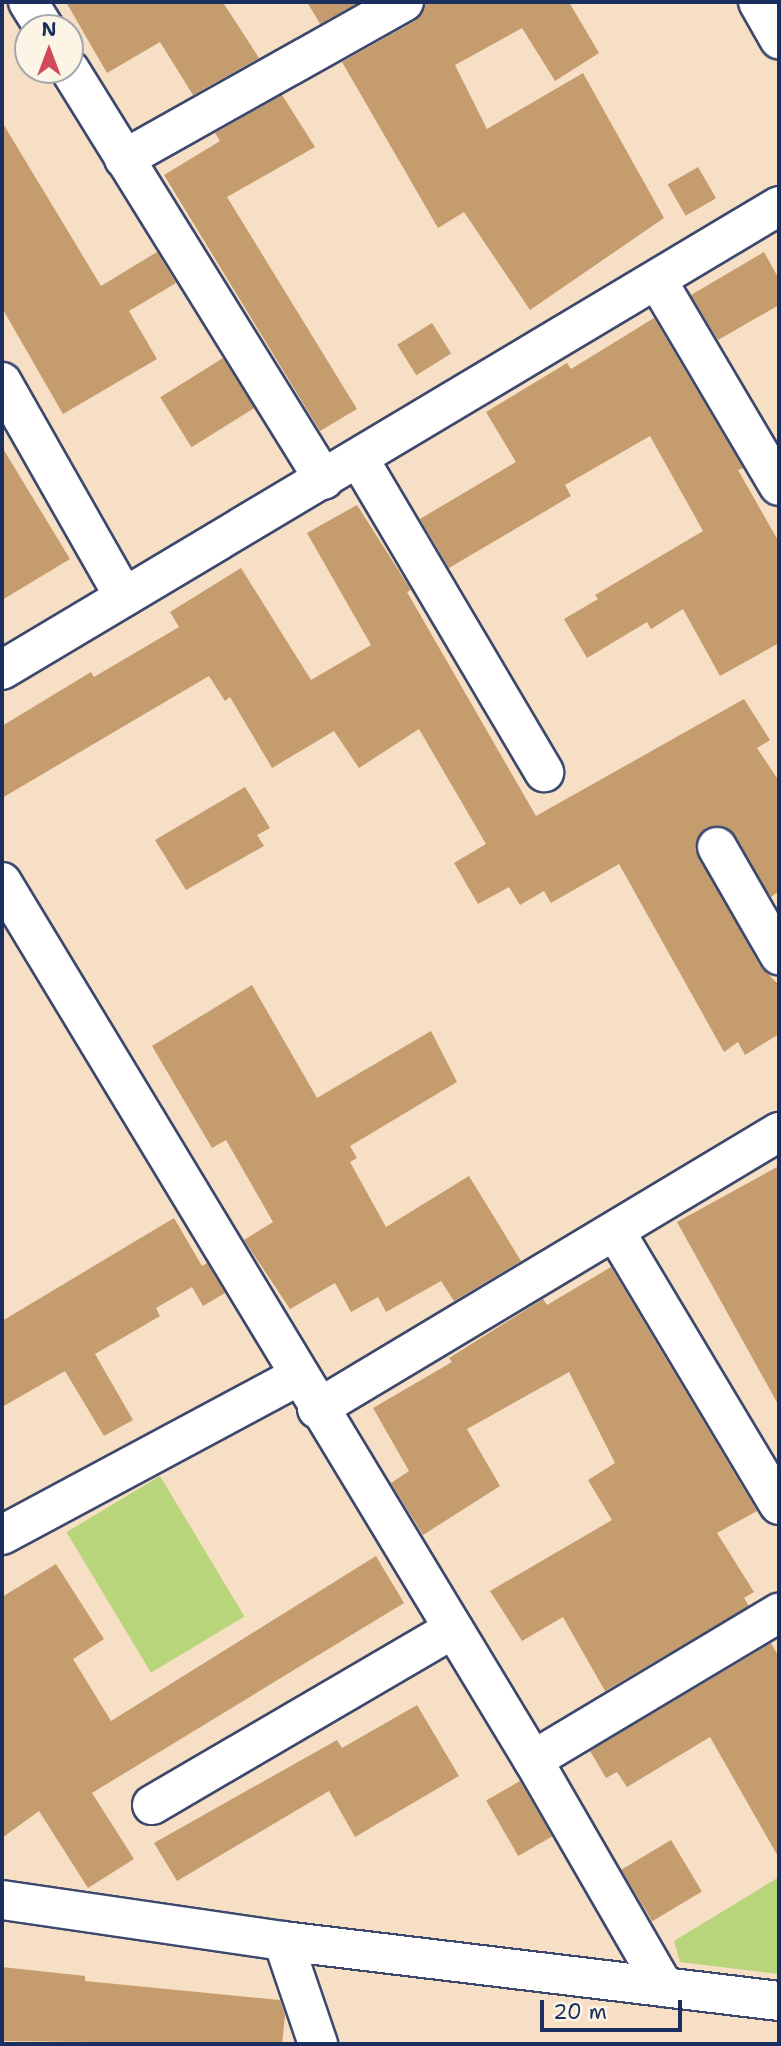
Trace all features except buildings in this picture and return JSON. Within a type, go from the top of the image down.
[{"type":"street","points":[[124,159],[404,2]]},
{"type":"street","points":[[758,2],[779,39]]},
{"type":"street","points":[[78,84],[324,480]]},
{"type":"street","points":[[2,670],[779,206]]},
{"type":"street","points":[[657,280],[779,486]]},
{"type":"street","points":[[2,382],[124,597]]},
{"type":"street","points":[[359,459],[544,772]]},
{"type":"street","points":[[718,847],[779,955]]},
{"type":"street","points":[[2,882],[317,1409],[533,1760],[664,1987]]},
{"type":"street","points":[[317,1409],[779,1132]]},
{"type":"street","points":[[615,1231],[779,1505]]},
{"type":"street","points":[[2,1535],[298,1376]]},
{"type":"street","points":[[533,1760],[779,1613]]},
{"type":"street","points":[[152,1805],[453,1629]]},
{"type":"street","points":[[2,1900],[283,1941],[779,2001]]},
{"type":"street","points":[[283,1941],[318,2044]]},
{"type":"green space","points":[[160,1476],[244,1617],[151,1673],[67,1532]]},
{"type":"green space","points":[[779,1877],[779,1974],[680,1962],[674,1941]]}]
